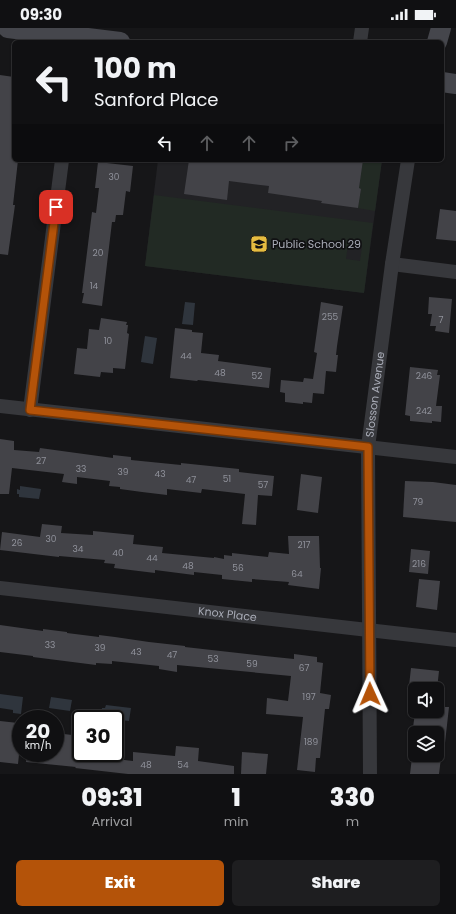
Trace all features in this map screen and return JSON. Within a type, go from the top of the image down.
[{"type":"main road","points":[[8,28],[92,40]]},
{"type":"main road","points":[[437,40],[441,28]]},
{"type":"main road","points":[[444,82],[456,84]]},
{"type":"street","points":[[360,40],[362,28]]},
{"type":"street","points":[[30,410],[62,162]]},
{"type":"street","name":"Slosson Avenue","points":[[370,774],[368,447],[392,264],[408,162]]},
{"type":"street","points":[[392,264],[456,272]]},
{"type":"street","points":[[0,406],[456,457]]},
{"type":"street","name":"Knox Place","points":[[0,588],[456,640]]},
{"type":"shaded area","name":"Public School 29","points":[[158,162],[382,162],[364,293],[145,266]]},
{"type":"shaded area","points":[[363,162],[382,162],[375,211],[358,208],[361,189],[359,188]]},
{"type":"shaded area","points":[[154,195],[373,223],[364,293],[145,266]],"holes":[[[348,245],[362,247],[360,261],[346,259]]]},
{"type":"shaded area","points":[[185,302],[195,303],[193,325],[182,324]]},
{"type":"shaded area","points":[[145,336],[157,338],[153,364],[141,362]]},
{"type":"shaded area","points":[[20,486],[41,489],[39,499],[19,497],[19,494],[17,494],[17,489],[20,490]]},
{"type":"shaded area","points":[[0,694],[23,697],[21,710],[0,708]]},
{"type":"shaded area","points":[[51,697],[72,700],[70,711],[49,708]]},
{"type":"shaded area","points":[[106,705],[131,708],[129,721],[124,720],[124,710],[102,710],[102,708],[105,708]]},
{"type":"building","points":[[0,75],[12,77],[12,162],[18,162],[13,205],[15,205],[8,255],[0,254]]},
{"type":"building","points":[[98,162],[133,166],[130,192],[126,191],[123,215],[116,215],[115,222],[112,222],[102,306],[82,303],[92,212],[96,213],[99,188],[95,188]]},
{"type":"building","points":[[189,162],[363,162],[358,208],[268,193],[269,186],[229,181],[227,200],[184,194]]},
{"type":"building","points":[[440,209],[456,211],[456,241],[436,239]]},
{"type":"building","points":[[429,297],[452,299],[449,333],[435,331],[436,326],[430,326],[432,314],[428,314]]},
{"type":"building","points":[[321,302],[343,306],[336,355],[338,355],[336,372],[326,371],[324,394],[313,393],[312,403],[303,402],[303,404],[285,402],[285,393],[280,392],[281,380],[303,382],[304,378],[313,379],[317,353],[314,352]]},
{"type":"building","points":[[101,318],[127,322],[127,333],[129,334],[125,369],[113,368],[113,373],[101,372],[100,377],[74,374],[77,348],[87,349],[89,329],[99,330]]},
{"type":"building","points":[[175,328],[203,333],[201,353],[219,355],[218,361],[271,368],[269,388],[170,378]]},
{"type":"building","points":[[410,367],[438,370],[437,375],[440,375],[436,406],[442,406],[441,422],[432,421],[432,423],[410,421],[410,416],[405,415]]},
{"type":"building","points":[[0,439],[14,441],[14,450],[39,452],[40,448],[113,458],[113,455],[131,457],[131,460],[239,469],[239,472],[274,476],[272,496],[258,495],[256,525],[242,524],[245,494],[202,489],[201,493],[167,489],[167,495],[120,489],[120,487],[109,486],[110,481],[77,477],[77,484],[62,482],[64,474],[12,468],[9,494],[0,494]]},
{"type":"building","points":[[301,474],[322,477],[318,513],[297,510]]},
{"type":"building","points":[[405,481],[456,485],[456,522],[403,517]]},
{"type":"building","points":[[42,524],[62,526],[61,533],[93,535],[93,531],[134,535],[133,544],[163,547],[162,553],[224,559],[224,555],[232,556],[232,553],[268,557],[269,552],[289,554],[288,536],[319,536],[321,568],[319,589],[288,585],[289,582],[252,579],[252,582],[222,579],[222,575],[194,572],[194,575],[155,570],[155,573],[114,568],[115,564],[104,563],[105,560],[59,557],[0,550],[2,532],[40,537]]},
{"type":"building","points":[[411,549],[430,551],[428,574],[409,572]]},
{"type":"building","points":[[419,579],[440,581],[437,610],[416,607]]},
{"type":"building","points":[[0,625],[43,631],[43,629],[99,637],[99,635],[185,647],[294,659],[294,654],[317,657],[317,662],[323,663],[320,693],[331,695],[329,709],[325,709],[320,758],[316,758],[315,772],[297,770],[303,717],[266,714],[267,698],[288,701],[291,676],[177,665],[177,672],[159,669],[159,666],[112,661],[112,664],[96,663],[96,665],[0,652]]},
{"type":"building","points":[[411,668],[439,671],[438,682],[409,682]]},
{"type":"building","points":[[444,705],[445,707],[449,707],[444,752],[444,726],[413,726],[414,718],[444,718]]},
{"type":"building","points":[[0,721],[12,722],[12,762],[18,762],[18,764],[0,762]]},
{"type":"building","points":[[64,734],[72,735],[72,762],[133,761],[133,752],[175,756],[176,746],[199,748],[198,761],[234,766],[234,774],[128,774],[75,768],[76,767],[26,762],[64,762]]},
{"type":"building","points":[[242,752],[268,754],[266,774],[241,774]]},
{"type":"building","points":[[411,762],[440,762],[439,774],[410,774]]},
{"type":"place","name":"Public School 29","points":[[259,244]]},
{"type":"route","points":[[56,207],[30,410],[368,447],[370,694]]}]
